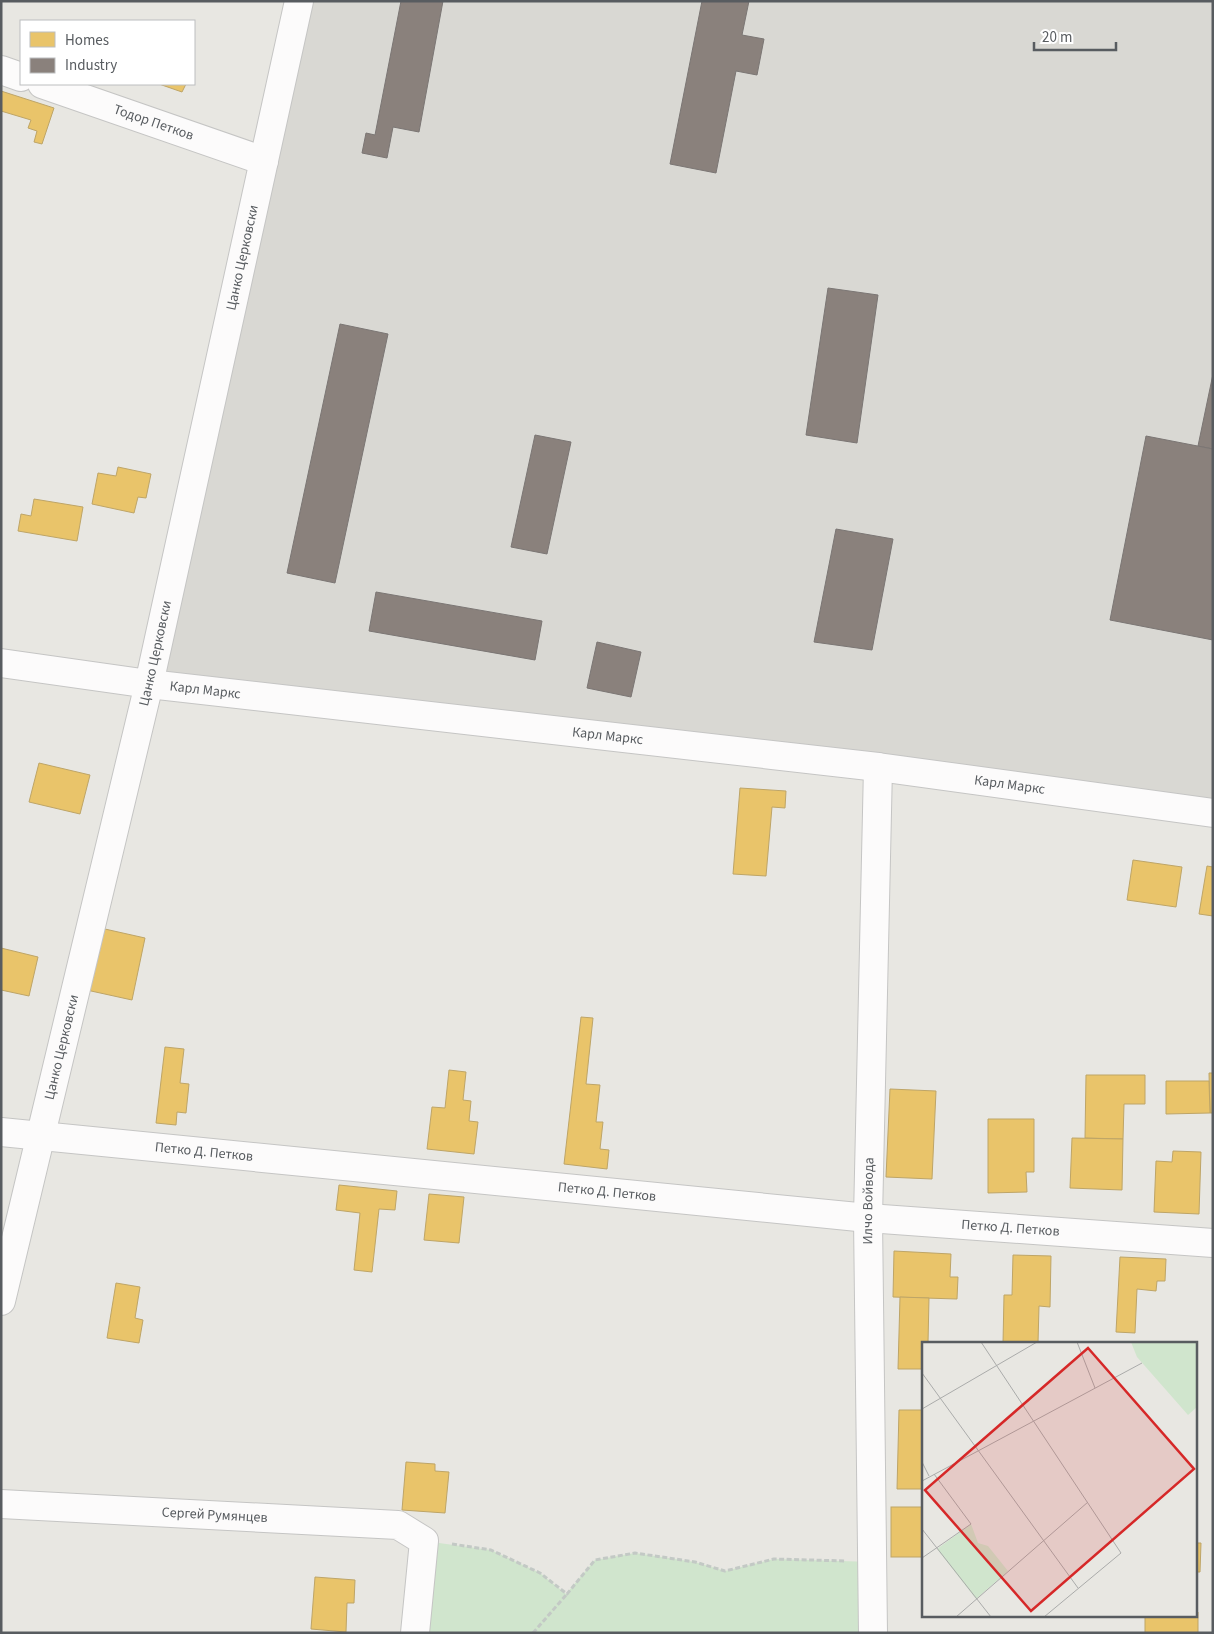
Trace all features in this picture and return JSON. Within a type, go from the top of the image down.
[{"type":"street","name":"Цанко Церковски","points":[[1,1301],[149,684],[299,1]]},
{"type":"street","points":[[1,70],[20,76]]},
{"type":"street","name":"Тодор Петков","points":[[45,85],[264,161]]},
{"type":"street","name":"Карл Маркс","points":[[1,663],[149,684],[878,767],[1213,813]]},
{"type":"street","name":"Илчо Войвода","points":[[873,1633],[868,1218],[878,767]]},
{"type":"street","name":"Петко Д. Петков","points":[[1,1132],[868,1218],[1213,1243]]},
{"type":"street","name":"Сергей Румянцев","points":[[1,1504],[398,1525],[424,1541]]},
{"type":"street","points":[[415,1633],[424,1541]]},
{"type":"path","points":[[424,1541],[491,1550],[540,1573],[567,1594]]},
{"type":"path","points":[[533,1633],[595,1560],[635,1553],[694,1562],[725,1571],[774,1559],[873,1562]]},
{"type":"shaded area","points":[[299,1],[1213,1],[1213,813],[149,684]]},
{"type":"green space","points":[[424,1541],[491,1550],[540,1573],[566,1594],[595,1560],[635,1553],[695,1562],[725,1571],[774,1559],[873,1562],[873,1633],[415,1633]]},
{"type":"building: Homes","points":[[162,85],[186,85],[182,92]]},
{"type":"building: Homes","points":[[1,91],[54,108],[42,144],[34,142],[37,131],[28,128],[31,120],[1,111]]},
{"type":"building: Homes","points":[[118,467],[151,474],[146,498],[138,497],[134,513],[92,504],[98,473],[116,476]]},
{"type":"building: Homes","points":[[34,499],[83,507],[77,541],[18,531],[21,514],[31,516]]},
{"type":"building: Homes","points":[[39,763],[90,775],[80,814],[29,802]]},
{"type":"building: Homes","points":[[740,788],[786,791],[785,808],[772,807],[766,876],[733,874]]},
{"type":"building: Homes","points":[[1133,860],[1182,867],[1176,907],[1127,900]]},
{"type":"building: Homes","points":[[1207,866],[1213,867],[1213,916],[1199,914]]},
{"type":"building: Homes","points":[[96,927],[145,938],[132,1000],[82,989]]},
{"type":"building: Homes","points":[[1,948],[38,957],[29,996],[1,990]]},
{"type":"building: Homes","points":[[581,1017],[593,1018],[586,1084],[600,1085],[596,1122],[603,1122],[600,1149],[609,1150],[607,1169],[564,1164]]},
{"type":"building: Homes","points":[[165,1047],[184,1049],[180,1083],[189,1084],[186,1113],[177,1112],[176,1125],[156,1123]]},
{"type":"building: Homes","points":[[449,1070],[466,1072],[463,1100],[471,1101],[469,1121],[478,1122],[474,1154],[427,1149],[432,1107],[445,1108]]},
{"type":"building: Homes","points":[[1209,1073],[1213,1073],[1213,1113],[1210,1113]]},
{"type":"building: Homes","points":[[1086,1075],[1145,1075],[1145,1104],[1124,1104],[1123,1139],[1085,1138]]},
{"type":"building: Homes","points":[[1166,1081],[1209,1081],[1210,1113],[1166,1114]]},
{"type":"building: Homes","points":[[890,1089],[936,1091],[932,1179],[886,1177]]},
{"type":"building: Homes","points":[[988,1119],[1034,1119],[1034,1172],[1026,1172],[1027,1192],[988,1193]]},
{"type":"building: Homes","points":[[1072,1138],[1123,1139],[1122,1190],[1070,1188]]},
{"type":"building: Homes","points":[[1173,1151],[1201,1152],[1199,1214],[1154,1212],[1156,1161],[1172,1162]]},
{"type":"building: Homes","points":[[339,1185],[397,1191],[395,1210],[379,1209],[372,1272],[354,1270],[360,1213],[336,1210]]},
{"type":"building: Homes","points":[[429,1194],[464,1197],[459,1243],[424,1240]]},
{"type":"building: Homes","points":[[894,1251],[951,1254],[950,1277],[958,1277],[957,1299],[893,1297]]},
{"type":"building: Homes","points":[[1013,1255],[1051,1256],[1050,1307],[1039,1306],[1038,1342],[1003,1342],[1004,1295],[1012,1295]]},
{"type":"building: Homes","points":[[1120,1257],[1166,1259],[1165,1281],[1157,1281],[1156,1291],[1137,1289],[1135,1333],[1116,1332]]},
{"type":"building: Homes","points":[[116,1283],[140,1287],[135,1318],[143,1320],[139,1343],[107,1338]]},
{"type":"building: Homes","points":[[900,1297],[929,1298],[928,1342],[922,1342],[922,1369],[898,1369]]},
{"type":"building: Homes","points":[[899,1410],[922,1410],[922,1489],[897,1489]]},
{"type":"building: Homes","points":[[406,1462],[435,1464],[435,1471],[449,1472],[445,1513],[402,1510]]},
{"type":"building: Homes","points":[[891,1507],[922,1507],[922,1557],[891,1557]]},
{"type":"building: Homes","points":[[1196,1543],[1201,1543],[1200,1572],[1196,1572]]},
{"type":"building: Homes","points":[[315,1577],[355,1580],[354,1603],[347,1603],[346,1632],[311,1629]]},
{"type":"building: Homes","points":[[1198,1612],[1198,1633],[1145,1633],[1145,1616],[1196,1616]]},
{"type":"building: Industry","points":[[401,1],[443,1],[419,132],[393,127],[387,158],[362,153],[366,133],[375,135]]},
{"type":"building: Industry","points":[[702,1],[749,1],[742,35],[764,39],[757,75],[736,71],[716,173],[670,164]]},
{"type":"building: Industry","points":[[828,288],[878,295],[857,443],[806,435]]},
{"type":"building: Industry","points":[[340,324],[388,334],[335,583],[287,573]]},
{"type":"building: Industry","points":[[1213,374],[1213,449],[1198,446]]},
{"type":"building: Industry","points":[[535,435],[571,442],[547,554],[511,547]]},
{"type":"building: Industry","points":[[1146,436],[1213,449],[1213,640],[1110,620]]},
{"type":"building: Industry","points":[[836,529],[893,539],[872,650],[814,642]]},
{"type":"building: Industry","points":[[376,592],[542,621],[535,660],[369,631]]},
{"type":"building: Industry","points":[[597,642],[641,652],[631,697],[587,688]]}]
